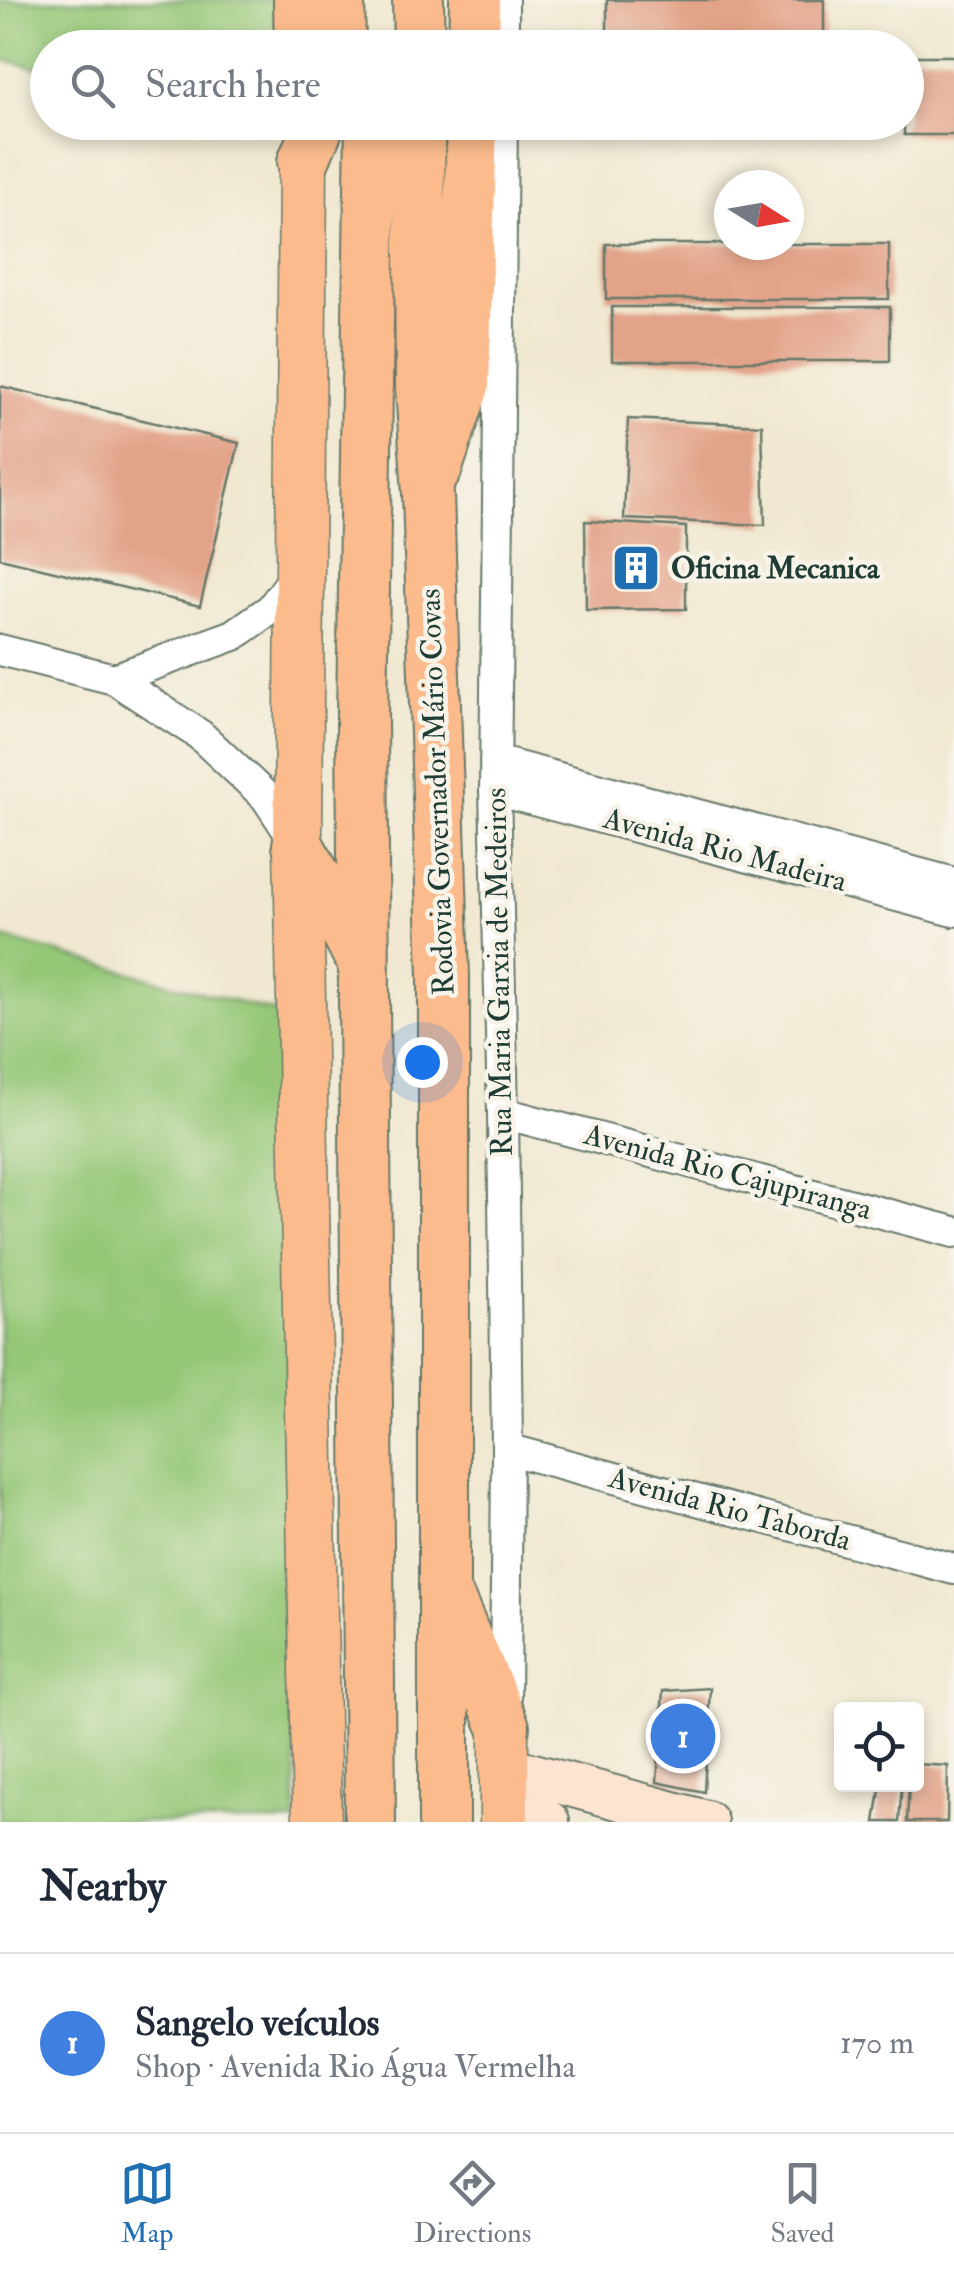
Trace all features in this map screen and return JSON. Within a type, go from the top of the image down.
[{"type":"highway","points":[[299,0],[300,30]]},
{"type":"highway","points":[[339,0],[340,30]]},
{"type":"highway","points":[[372,30],[373,0]]},
{"type":"highway","points":[[418,0],[418,30]]},
{"type":"highway","points":[[474,30],[475,0]]},
{"type":"highway","points":[[347,140],[368,366]]},
{"type":"highway","points":[[370,1822],[362,718],[371,140]]},
{"type":"highway","name":"Rodovia Governador Mário Covas","points":[[419,140],[421,387],[444,977],[444,1822]]},
{"type":"highway","points":[[428,494],[464,386],[471,140]]},
{"type":"highway","points":[[298,845],[365,967]]},
{"type":"highway","points":[[443,1585],[513,1790]]},
{"type":"main road","points":[[308,140],[298,845],[317,1822]]},
{"type":"main road","points":[[513,1790],[706,1822]]},
{"type":"street","points":[[503,30],[504,0]]},
{"type":"street","name":"Rua Maria Garxia de Medeiros","points":[[502,140],[495,776],[513,1790]]},
{"type":"street","points":[[114,679],[234,635],[271,609],[299,571]]},
{"type":"street","points":[[0,650],[114,679],[200,735],[266,797],[298,845]]},
{"type":"street","name":"Avenida Rio Madeira","points":[[495,776],[954,884]]},
{"type":"street","name":"Avenida Rio Madeira","points":[[495,776],[954,911]]},
{"type":"street","name":"Avenida Rio Cajupiranga","points":[[503,1113],[954,1232]]},
{"type":"street","name":"Avenida Rio Taborda","points":[[506,1449],[954,1570]]},
{"type":"green space","points":[[0,0],[274,0],[276,30],[30,30],[30,66],[0,59]]},
{"type":"green space","points":[[0,937],[285,1015],[296,1822],[0,1822]]},
{"type":"building","points":[[607,0],[824,0],[824,30],[607,30]]},
{"type":"building","points":[[924,56],[954,56],[954,135],[924,135]]},
{"type":"building","points":[[606,244],[714,244],[714,260],[804,260],[804,244],[889,244],[889,299],[606,299]]},
{"type":"building","points":[[612,307],[890,307],[890,361],[612,361]]},
{"type":"building","points":[[0,386],[239,443],[200,606],[0,558]]},
{"type":"building","points":[[628,419],[762,425],[765,525],[624,519]]},
{"type":"building","name":"Oficina Mecanica","points":[[585,521],[686,527],[686,609],[586,610]]},
{"type":"building","points":[[710,1688],[704,1792],[657,1782],[663,1691]]},
{"type":"building","points":[[924,1764],[948,1766],[947,1822],[907,1822],[909,1792],[924,1792]]},
{"type":"building","points":[[880,1792],[901,1792],[899,1822],[875,1822]]},
{"type":"place","name":"Oficina Mecanica","points":[[636,568]]},
{"type":"place","name":"Sangelo veículos","points":[[683,1736]]}]
